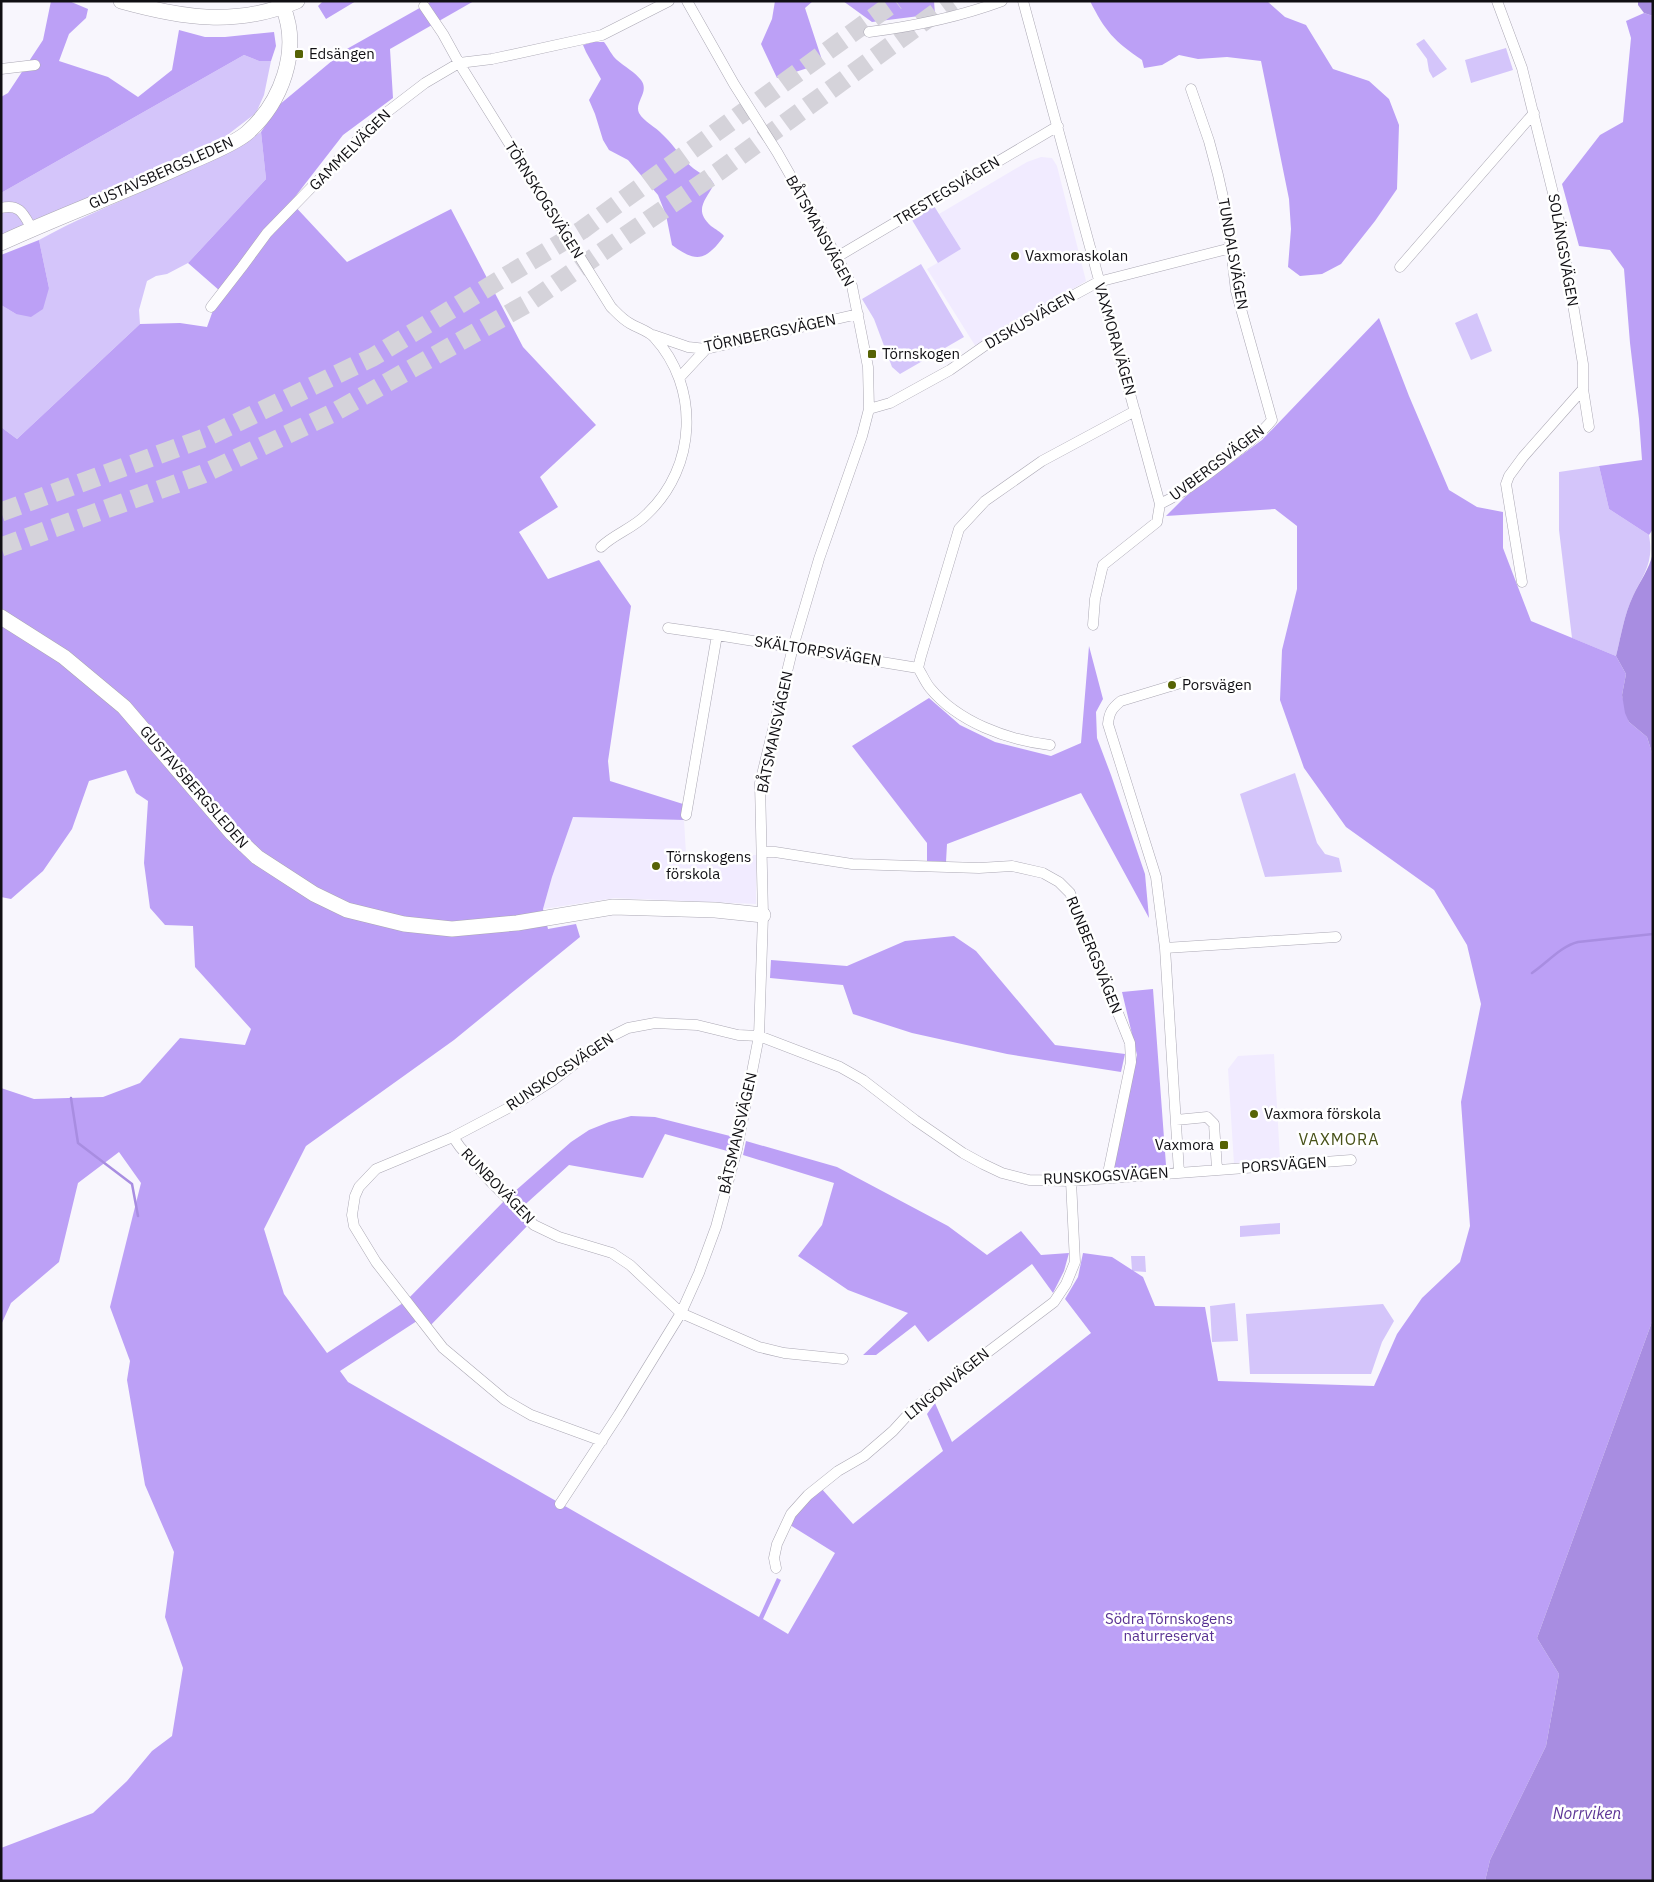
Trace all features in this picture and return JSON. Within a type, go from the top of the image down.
[{"type":"street","points":[[121,1],[152,10],[197,18],[240,17],[290,4]]},
{"type":"street","name":"GAMMELVÄGEN","points":[[210,308],[267,233],[378,118],[426,83],[459,63],[492,60],[602,35],[669,1]]},
{"type":"street","name":"BÅTSMANSVÄGEN","points":[[560,1504],[602,1441],[681,1313],[699,1273],[716,1227],[737,1149],[759,1036],[763,915],[760,783],[793,647],[819,559],[862,436],[869,409],[868,367],[852,286],[837,257],[687,1]]},
{"type":"street","points":[[869,32],[917,26],[975,11],[1002,1]]},
{"type":"street","name":"VAXMORAVÄGEN","points":[[1023,1],[1160,504]]},
{"type":"street","name":"SOLÄNGSVÄGEN","points":[[1497,1],[1522,68],[1557,209],[1583,364],[1583,388],[1589,427]]},
{"type":"street","name":"GUSTAVSBERGSLEDEN","points":[[1,243],[174,170],[245,135],[261,119],[274,101],[282,81],[291,42],[290,4]]},
{"type":"street","name":"TÖRNSKOGSVÄGEN","points":[[424,6],[611,307],[621,318],[653,335],[680,376],[687,439],[682,459],[673,481],[647,515],[601,547]]},
{"type":"street","points":[[1,69],[35,65]]},
{"type":"street","name":"TUNDALSVÄGEN","points":[[1191,89],[1209,141],[1218,175],[1227,215],[1236,291],[1272,420]]},
{"type":"street","points":[[1400,267],[1534,113]]},
{"type":"street","name":"TRESTEGSVÄGEN","points":[[837,257],[1058,126]]},
{"type":"street","points":[[1,208],[10,206],[21,210],[32,229]]},
{"type":"street","name":"DISKUSVÄGEN","points":[[869,409],[890,403],[950,370],[1000,335],[1098,282],[1231,248]]},
{"type":"street","name":"TÖRNBERGSVÄGEN","points":[[653,335],[688,347],[706,349],[858,314]]},
{"type":"street","points":[[680,376],[706,349]]},
{"type":"street","points":[[1522,582],[1506,484],[1509,476],[1583,388]]},
{"type":"street","points":[[1050,745],[1027,743],[1006,736],[956,713],[929,687],[918,668],[959,529],[985,501],[1042,461],[1135,411]]},
{"type":"street","name":"UVBERGSVÄGEN","points":[[1160,504],[1176,497],[1214,470],[1264,430],[1272,420]]},
{"type":"street","points":[[1093,625],[1095,599],[1103,565],[1157,522],[1160,504]]},
{"type":"street","name":"GUSTAVSBERGSLEDEN","points":[[1,617],[64,657],[124,706],[232,832],[257,857],[314,894],[347,910],[404,924],[452,929],[517,923],[613,907],[715,910],[763,915]]},
{"type":"street","name":"SKÄLTORPSVÄGEN","points":[[668,628],[918,668]]},
{"type":"street","points":[[686,815],[717,635]]},
{"type":"street","points":[[1179,1172],[1165,948],[1156,877],[1108,724],[1112,707],[1121,701],[1184,682]]},
{"type":"street","name":"RUNBERGSVÄGEN","points":[[762,852],[775,852],[852,864],[979,868],[1012,866],[1043,873],[1059,882],[1070,893],[1130,1043],[1131,1062],[1107,1178]]},
{"type":"street","points":[[1165,948],[1336,937]]},
{"type":"street","name":"RUNSKOGSVÄGEN","points":[[602,1441],[531,1415],[505,1400],[443,1348],[376,1262],[354,1226],[352,1215],[355,1196],[359,1187],[376,1169],[453,1137],[512,1106],[552,1081],[610,1037],[628,1028],[655,1023],[697,1024],[738,1035],[759,1036],[840,1067],[863,1080],[963,1154],[1016,1178],[1071,1181],[1179,1172]]},
{"type":"street","points":[[1176,1120],[1207,1117],[1211,1119],[1214,1124],[1217,1169]]},
{"type":"street","name":"RUNBOVÄGEN","points":[[453,1137],[479,1168],[534,1225],[559,1237],[612,1253],[630,1265],[681,1313],[759,1347],[784,1353],[843,1360]]},
{"type":"street","name":"PORSVÄGEN","points":[[1179,1172],[1352,1160]]},
{"type":"street","name":"LINGONVÄGEN","points":[[776,1568],[774,1558],[777,1544],[787,1521],[808,1495],[838,1470],[864,1456],[893,1431],[914,1408],[1054,1302],[1066,1284],[1075,1262],[1071,1181]]},
{"type":"shaded area","points":[[1424,39],[1447,69],[1433,78],[1429,71],[1427,59],[1416,44]]},
{"type":"shaded area","points":[[1506,48],[1513,70],[1471,83],[1465,60]]},
{"type":"shaded area","points":[[244,55],[259,61],[271,61],[264,95],[256,113],[226,136],[1,238],[1,193]]},
{"type":"shaded area","points":[[261,132],[266,179],[188,263],[167,274],[156,276],[147,281],[139,310],[140,324],[17,439],[1,427],[1,305],[16,314],[49,288],[39,240],[207,162]]},
{"type":"shaded area","name":"Vaxmoraskolan","points":[[1041,157],[1052,158],[1057,166],[1086,281],[976,347],[927,269],[961,249],[939,214],[1027,162]]},
{"type":"shaded area","points":[[934,206],[961,249],[938,263],[912,220]]},
{"type":"shaded area","points":[[921,264],[964,337],[900,374],[892,367],[874,319],[862,299]]},
{"type":"shaded area","points":[[1477,313],[1492,351],[1471,360],[1455,323]]},
{"type":"shaded area","points":[[1599,466],[1609,509],[1649,535],[1650,545],[1649,561],[1627,611],[1616,656],[1572,638],[1559,530],[1559,472]]},
{"type":"shaded area","points":[[1295,773],[1317,843],[1325,854],[1339,858],[1342,872],[1265,877],[1240,794]]},
{"type":"shaded area","name":"Törnskogens förskola","points":[[573,816],[684,820],[686,854],[756,855],[756,904],[615,898],[543,909]]},
{"type":"shaded area","name":"Vaxmora förskola","points":[[1274,1054],[1280,1159],[1234,1164],[1228,1069],[1238,1056]]},
{"type":"shaded area","points":[[1280,1223],[1280,1234],[1240,1237],[1240,1226]]},
{"type":"shaded area","points":[[1131,1256],[1145,1256],[1146,1272],[1132,1271]]},
{"type":"shaded area","points":[[1235,1303],[1238,1341],[1212,1342],[1210,1306]]},
{"type":"shaded area","points":[[1383,1304],[1394,1321],[1382,1342],[1371,1374],[1250,1374],[1246,1314]]},
{"type":"green space","points":[[51,1],[69,1],[88,9],[86,18],[69,34],[59,61],[108,77],[138,97],[172,70],[179,30],[205,37],[274,32],[276,46],[271,61],[259,61],[244,55],[1,193],[1,97],[8,93],[43,40]]},
{"type":"green space","points":[[323,1],[356,1],[326,19],[318,6]]},
{"type":"green space","name":"Södra Törnskogens naturreservat","points":[[432,1],[474,1],[390,49],[393,98],[343,135],[291,202],[347,262],[451,209],[523,347],[596,425],[540,477],[558,507],[519,532],[548,579],[599,560],[631,606],[608,761],[610,781],[683,804],[684,820],[573,817],[543,909],[548,929],[576,924],[580,937],[454,1040],[306,1146],[264,1229],[284,1294],[327,1353],[406,1301],[507,1198],[571,1142],[589,1130],[631,1116],[655,1117],[734,1137],[731,1152],[665,1134],[643,1178],[569,1165],[519,1210],[531,1222],[427,1329],[420,1319],[340,1371],[348,1382],[759,1617],[777,1578],[781,1580],[763,1619],[788,1634],[835,1553],[790,1525],[805,1502],[821,1488],[853,1524],[943,1451],[927,1414],[935,1403],[952,1442],[1091,1333],[1065,1299],[1078,1277],[1083,1253],[1112,1257],[1143,1277],[1155,1306],[1205,1307],[1218,1381],[1374,1386],[1397,1334],[1422,1298],[1460,1262],[1470,1226],[1461,1102],[1481,1004],[1467,945],[1434,890],[1346,827],[1304,768],[1280,700],[1282,650],[1297,589],[1297,526],[1275,509],[1166,516],[1186,496],[1262,440],[1379,318],[1409,396],[1449,490],[1477,507],[1503,512],[1503,548],[1531,621],[1616,656],[1626,674],[1622,695],[1629,722],[1647,737],[1653,756],[1653,1319],[1537,1638],[1559,1674],[1546,1746],[1490,1860],[1485,1881],[1,1881],[1,1848],[93,1813],[127,1781],[152,1751],[172,1736],[183,1668],[165,1617],[174,1552],[145,1485],[127,1380],[130,1361],[110,1307],[141,1183],[119,1152],[78,1183],[59,1262],[11,1303],[1,1325],[1,1088],[34,1099],[103,1097],[140,1083],[180,1038],[245,1045],[251,1029],[195,967],[193,926],[165,925],[150,908],[144,863],[148,801],[136,793],[126,770],[89,781],[72,829],[43,871],[11,899],[1,897],[1,427],[17,439],[140,324],[180,323],[207,327],[220,291],[188,263],[266,179],[261,132],[279,105],[345,50]]},
{"type":"green space","points":[[775,1],[813,1],[805,8],[823,63],[777,78],[761,44],[772,19]]},
{"type":"green space","points":[[843,1],[934,1],[935,14],[872,22]]},
{"type":"green space","points":[[1090,1],[1267,1],[1285,17],[1306,25],[1333,69],[1369,81],[1389,99],[1399,125],[1397,189],[1375,221],[1341,264],[1322,274],[1300,276],[1288,267],[1291,229],[1289,199],[1261,61],[1227,57],[1198,59],[1179,55],[1162,65],[1144,68],[1142,60],[1111,35]]},
{"type":"green space","points":[[1644,13],[1653,16],[1653,529],[1649,535],[1609,509],[1599,466],[1642,460],[1624,269],[1610,250],[1579,246],[1562,184],[1600,135],[1623,122],[1631,38],[1626,21]]},
{"type":"green space","points":[[593,42],[604,42],[615,58],[639,77],[644,89],[638,105],[641,116],[669,141],[688,164],[710,178],[714,184],[702,210],[703,215],[711,226],[724,236],[706,255],[694,257],[672,245],[666,215],[658,195],[628,160],[609,150],[603,140],[589,100],[601,79],[583,45]]},
{"type":"green space","points":[[39,240],[49,288],[43,309],[31,317],[16,314],[1,305],[1,255]]},
{"type":"green space","points":[[1089,646],[1103,699],[1096,712],[1097,738],[1145,874],[1149,918],[1081,793],[947,844],[946,862],[927,861],[927,843],[852,746],[929,698],[960,725],[995,742],[1051,756],[1081,743]]},
{"type":"green space","points":[[954,936],[976,951],[1055,1045],[1125,1054],[1121,1072],[1007,1054],[912,1033],[853,1014],[843,985],[770,978],[771,960],[847,966],[905,941]]},
{"type":"green space","points":[[1153,989],[1166,1165],[1110,1172],[1137,1055],[1122,992]]},
{"type":"green space","points":[[746,1141],[837,1167],[948,1226],[987,1255],[1021,1231],[1041,1255],[1069,1253],[1064,1271],[1053,1293],[1032,1264],[928,1342],[915,1325],[876,1355],[863,1355],[908,1313],[848,1290],[798,1256],[822,1225],[834,1183],[743,1155]]},
{"type":"water","points":[[1638,1],[1653,1],[1653,16],[1644,13],[1638,5]]},
{"type":"water","points":[[1653,553],[1653,756],[1647,737],[1629,722],[1625,713],[1622,695],[1626,674],[1616,656],[1630,603],[1647,570]]},
{"type":"water","name":"Norrviken","points":[[1653,1319],[1653,1881],[1485,1881],[1490,1860],[1546,1746],[1559,1674],[1537,1638]]},
{"type":"waterway","points":[[1532,973],[1560,951],[1578,942],[1653,934]]},
{"type":"waterway","points":[[71,1098],[78,1143],[132,1184],[138,1216]]},
{"type":"tunnel","points":[[1,512],[207,437],[373,357],[582,230],[896,1]]},
{"type":"tunnel","points":[[1,547],[203,474],[333,413],[528,303],[718,172],[952,1]]},
{"type":"place","name":"Edsängen","points":[[299,54]]},
{"type":"place","name":"Vaxmoraskolan","points":[[1015,256]]},
{"type":"place","name":"Törnskogen","points":[[872,354]]},
{"type":"place","name":"Porsvägen","points":[[1172,685]]},
{"type":"place","name":"Törnskogens förskola","points":[[656,866]]},
{"type":"place","name":"Vaxmora förskola","points":[[1254,1114]]},
{"type":"place","name":"Vaxmora","points":[[1224,1145]]},
{"type":"district","name":"VAXMORA","points":[[1339,1139]]}]
